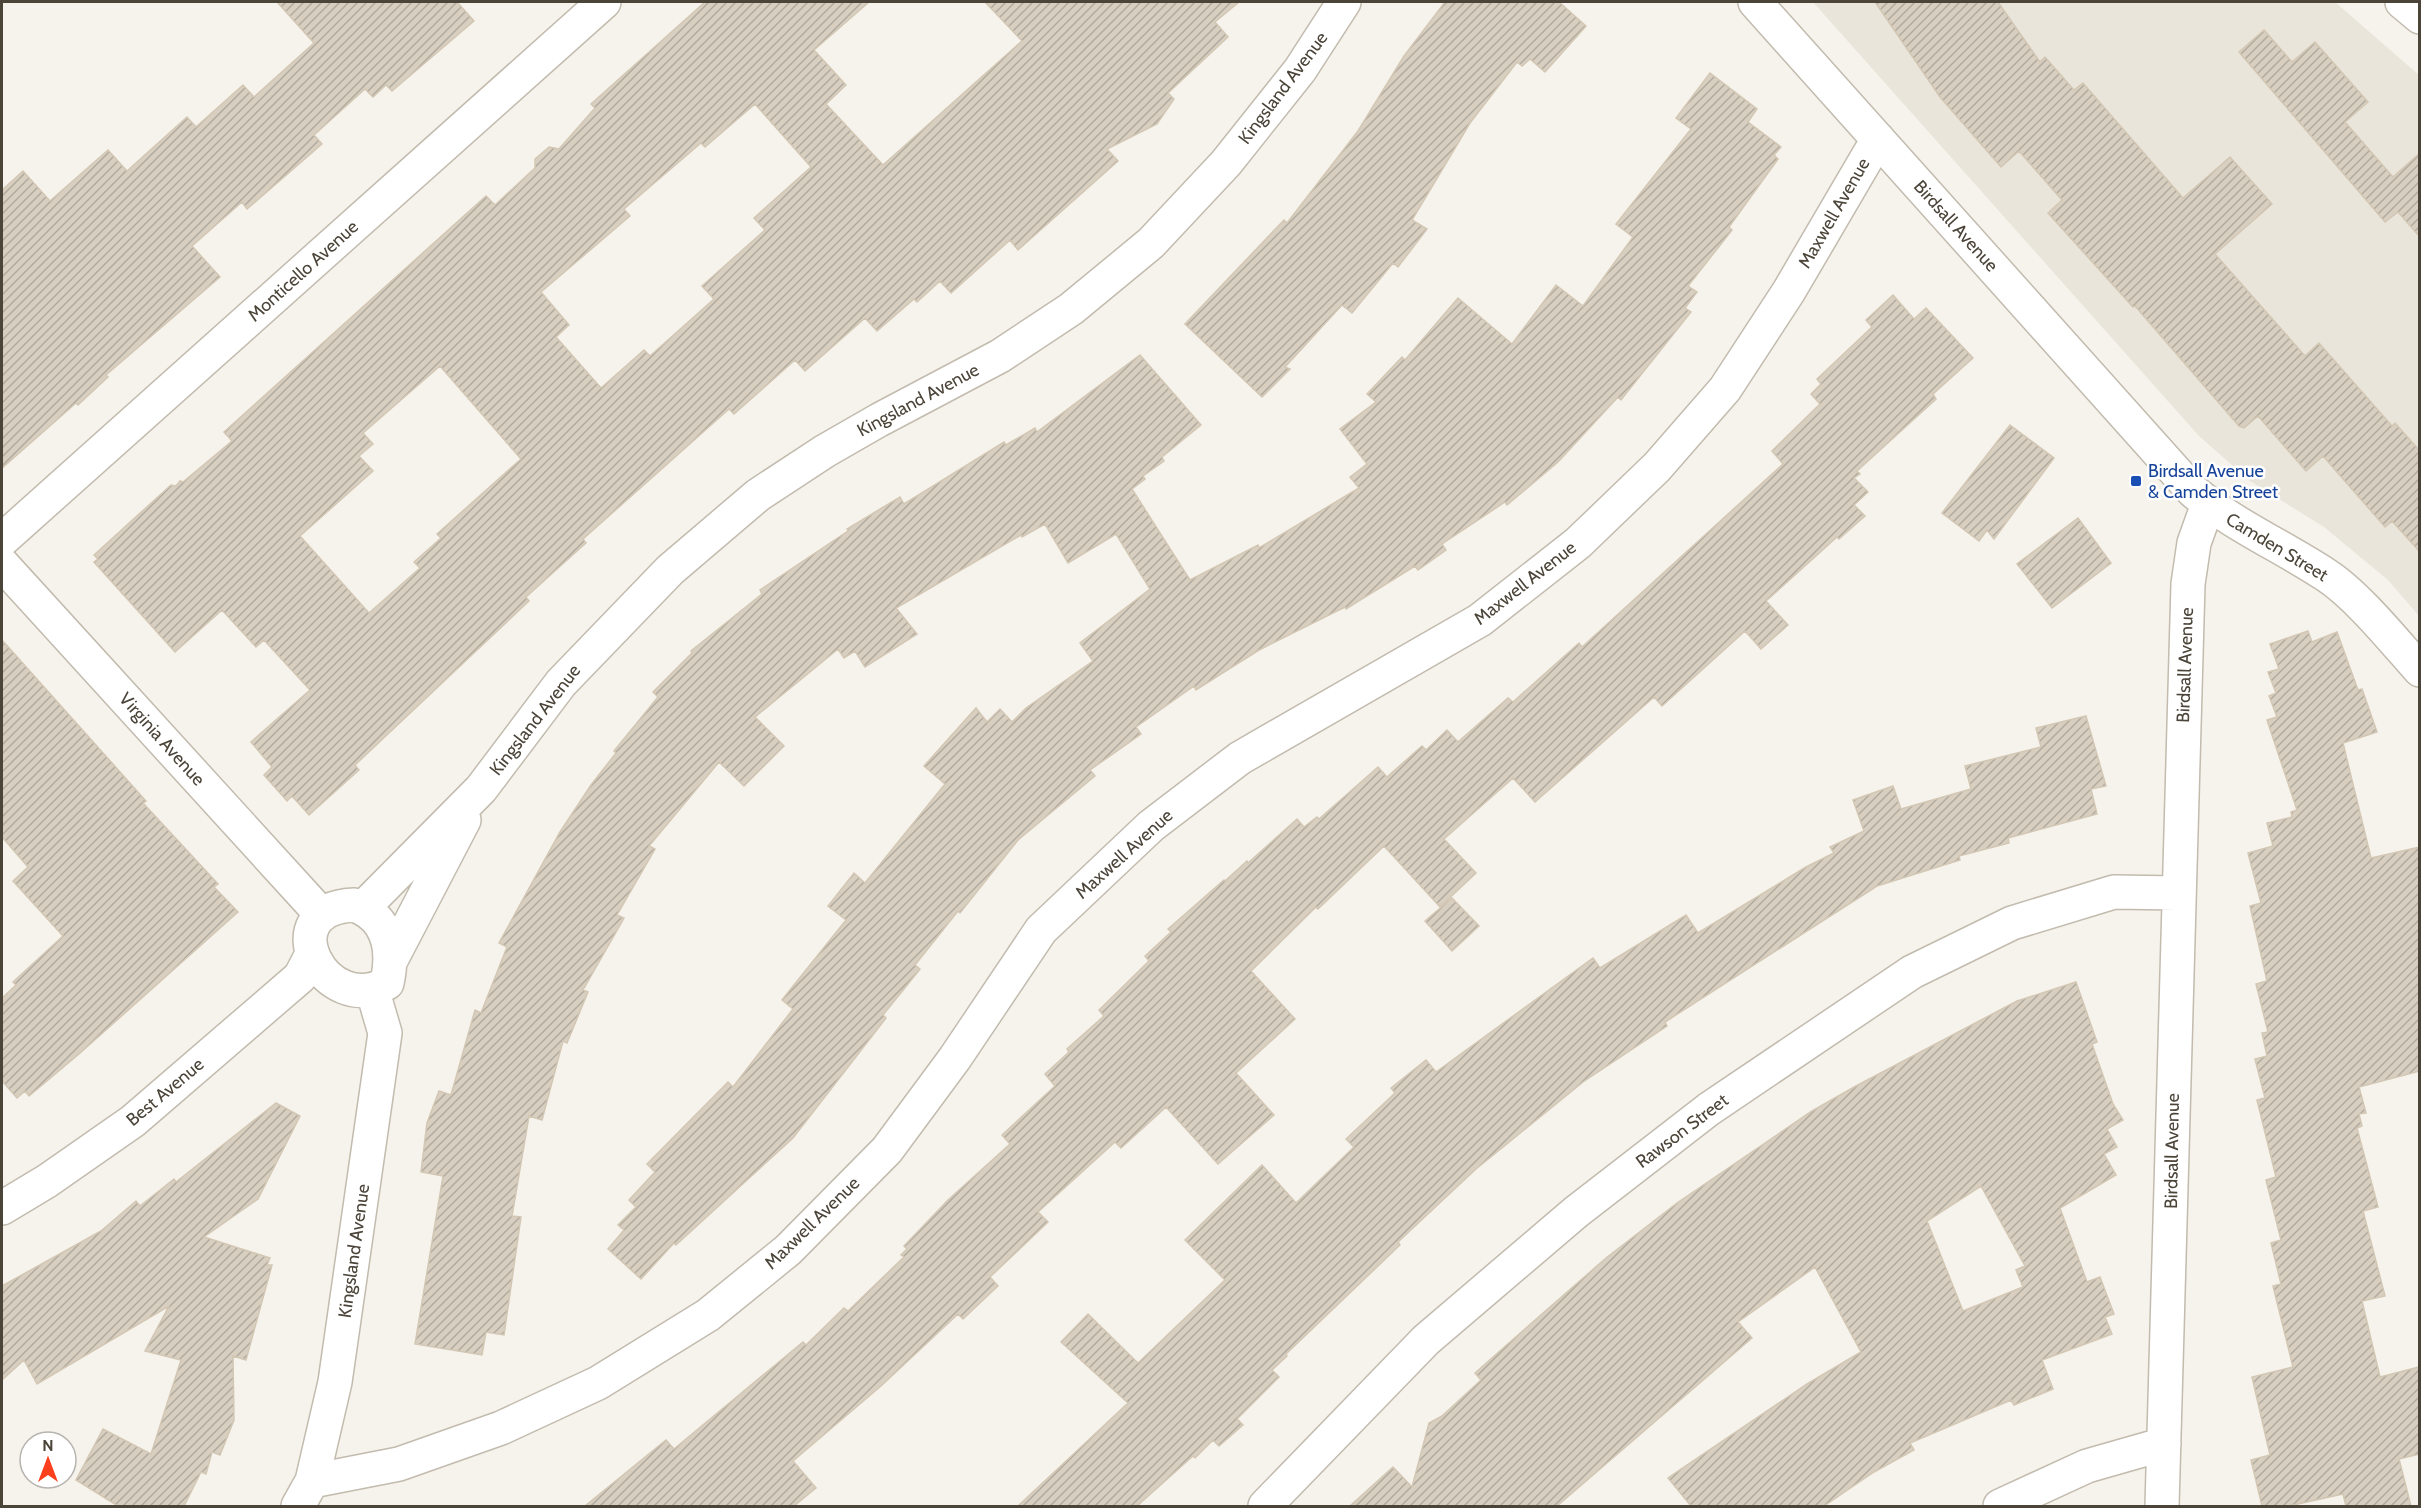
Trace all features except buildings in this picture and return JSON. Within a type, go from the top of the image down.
[{"type":"street","name":"Monticello Avenue","points":[[2,540],[604,2]]},
{"type":"street","name":"Kingsland Avenue","points":[[363,908],[481,789],[561,683],[670,570],[758,495],[825,451],[1000,356],[1071,309],[1151,243],[1226,163],[1300,70],[1344,2]]},
{"type":"street","name":"Birdsall Avenue","points":[[1755,2],[2193,491],[2208,504],[2194,543],[2188,584],[2162,1506]]},
{"type":"street","points":[[2402,2],[2420,17]]},
{"type":"street","name":"Maxwell Avenue","points":[[305,1494],[501,1428],[598,1383],[708,1315],[788,1250],[887,1150],[955,1058],[1041,930],[1151,826],[1240,758],[1480,620],[1578,543],[1657,466],[1725,389],[1789,291],[1878,139]]},
{"type":"street","name":"Camden Street","points":[[2208,504],[2328,576],[2378,624],[2420,670]]},
{"type":"street","name":"Virginia Avenue","points":[[2,564],[322,915]]},
{"type":"street","name":"Kingsland Avenue","points":[[391,960],[481,789]]},
{"type":"street","name":"Rawson Street","points":[[1264,1506],[1426,1340],[1576,1212],[1709,1109],[1912,972],[2012,923],[2114,891],[2178,893]]},
{"type":"street","points":[[337,906],[363,908],[382,924],[391,947],[387,983],[373,992],[347,990],[329,976],[311,956],[309,941],[313,926],[322,915],[337,906]]},
{"type":"street","name":"Best Avenue","points":[[2,1208],[47,1181],[133,1121],[300,976],[311,956]]},
{"type":"street","name":"Kingsland Avenue","points":[[305,1494],[335,1382],[385,1033],[373,992]]},
{"type":"street","points":[[2000,1506],[2087,1466],[2164,1444]]},
{"type":"shaded area","points":[[1813,2],[2335,2],[2419,75],[2419,616],[2388,580],[2324,527],[2250,481],[2199,436]]},
{"type":"place","name":"Birdsall Avenue & Camden Street","points":[[2136,481]]}]
